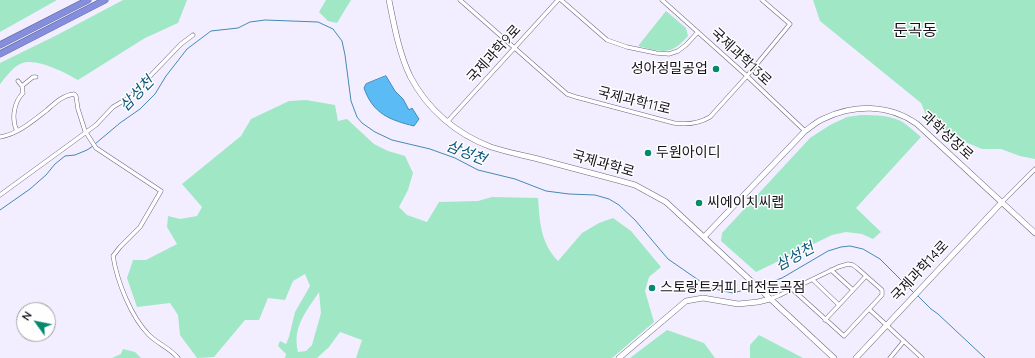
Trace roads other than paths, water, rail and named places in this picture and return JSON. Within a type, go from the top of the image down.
[{"type":"highway","points":[[0,45],[88,0]]},
{"type":"highway","points":[[0,54],[105,0]]},
{"type":"street","name":"국제과학로","points":[[389,0],[394,26],[404,61],[411,77],[422,94],[447,122],[461,132],[492,147],[618,180],[635,186],[666,202],[834,358]]},
{"type":"street","name":"국제과학11로","points":[[460,0],[567,94],[581,99],[680,124],[696,123],[710,117],[747,76]]},
{"type":"street","name":"국제과학9로","points":[[447,122],[558,0]]},
{"type":"street","points":[[561,0],[607,40],[626,47],[669,54],[678,51],[686,45],[698,32]]},
{"type":"street","name":"국제과학13로","points":[[662,0],[747,76],[805,131]]},
{"type":"street","points":[[747,76],[790,24],[762,0]]},
{"type":"street","points":[[0,194],[87,135],[113,107],[130,97],[181,44],[193,35]]},
{"type":"street","points":[[22,86],[33,77],[36,77]]},
{"type":"street","points":[[17,131],[15,126],[16,103],[23,93],[22,86],[18,81]]},
{"type":"street","points":[[0,136],[7,136],[17,131],[36,119],[64,97],[74,94],[76,96],[81,121],[87,135],[96,148],[161,191],[140,227],[113,256],[117,277],[121,288],[142,326],[148,334],[178,358]]},
{"type":"street","name":"과학성장로","points":[[704,237],[805,131],[822,119],[850,110],[872,108],[895,112],[910,120],[927,133],[1035,233]]},
{"type":"street","points":[[1002,202],[1035,169]]},
{"type":"street","name":"국제과학14로","points":[[856,358],[1002,202]]},
{"type":"street","points":[[619,358],[686,301],[703,298],[738,304],[758,302],[770,299],[792,289],[813,280],[831,270],[848,264],[857,268],[882,290],[882,295],[844,336],[792,289]]},
{"type":"street","points":[[831,270],[853,290]]},
{"type":"street","points":[[825,320],[866,276]]},
{"type":"street","points":[[813,280],[839,305]]},
{"type":"street","points":[[869,309],[922,358]]},
{"type":"street","points":[[890,358],[904,340]]},
{"type":"water","points":[[386,76],[409,110],[412,108],[419,119],[414,126],[397,121],[383,114],[377,110],[368,97],[364,88],[366,84]]},
{"type":"waterway","name":"삼성천","points":[[95,144],[120,123],[140,109],[155,94],[166,76],[187,49],[211,31],[238,28],[250,22],[265,20],[318,22],[333,29],[342,41],[351,101],[357,117],[362,123],[375,132],[392,140],[430,149],[455,158],[478,170],[515,179],[546,191],[595,195],[609,199],[619,205],[635,220],[668,259],[710,288],[733,293],[755,287]]},
{"type":"waterway","name":"삼성천","points":[[0,210],[30,189],[65,156],[75,155],[93,146]]},
{"type":"waterway","name":"삼성천","points":[[759,286],[782,278],[828,251],[850,246],[863,249],[880,259],[914,293]]},
{"type":"waterway","name":"삼성천","points":[[918,296],[985,358]]},
{"type":"place","name":"성아정밀공업","points":[[716,69]]},
{"type":"place","name":"두원아이디","points":[[648,153]]},
{"type":"place","name":"씨에이치씨랩","points":[[699,203]]},
{"type":"place","name":"스토랑트커피 대전둔곡점","points":[[652,288]]},
{"type":"district","name":"둔곡동","points":[[915,31]]}]
